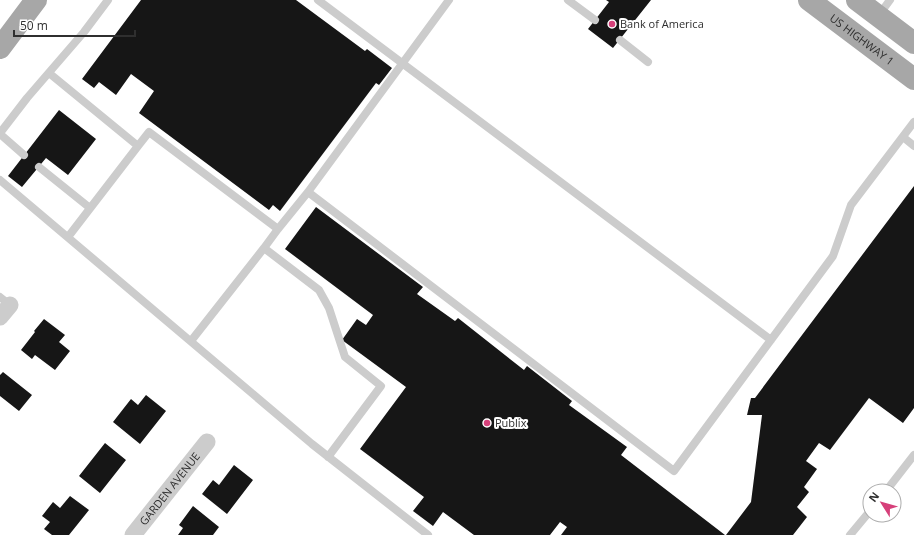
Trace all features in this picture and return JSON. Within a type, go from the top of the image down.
[{"type":"main road","points":[[0,48],[36,0]]},
{"type":"main road","name":"US HIGHWAY 1","points":[[809,0],[914,79]]},
{"type":"main road","points":[[857,0],[884,8],[914,43]]},
{"type":"main road","points":[[873,48],[914,60]]},
{"type":"street","name":"GARDEN AVENUE","points":[[133,535],[207,442]]},
{"type":"lane","points":[[24,155],[0,134],[27,98],[84,32],[108,0]]},
{"type":"lane","points":[[318,0],[771,340]]},
{"type":"lane","points":[[191,341],[308,192],[449,0]]},
{"type":"lane","points":[[568,0],[595,20]]},
{"type":"lane","points":[[620,40],[648,62]]},
{"type":"lane","points":[[49,73],[138,146]]},
{"type":"lane","points":[[308,192],[674,470],[833,256],[851,205],[914,122]]},
{"type":"lane","points":[[68,237],[149,132],[278,229]]},
{"type":"lane","points":[[903,137],[914,146]]},
{"type":"lane","points":[[39,167],[90,208]]},
{"type":"lane","points":[[0,180],[328,457],[428,535]]},
{"type":"lane","points":[[264,248],[319,290],[329,308],[345,357],[381,386],[328,457]]},
{"type":"lane","points":[[892,483],[914,456]]},
{"type":"lane","points":[[850,535],[862,521]]},
{"type":"building","points":[[141,0],[296,0],[365,51],[367,49],[392,68],[379,85],[376,83],[280,211],[273,205],[269,210],[139,113],[154,91],[131,74],[116,95],[99,82],[94,88],[82,79]]},
{"type":"building","name":"Bank of America","points":[[606,0],[651,0],[613,48],[588,29],[609,2]]},
{"type":"building","points":[[59,110],[96,139],[68,175],[46,158],[22,187],[8,176]]},
{"type":"building","points":[[914,186],[914,408],[903,423],[869,398],[830,450],[819,443],[806,461],[817,469],[804,487],[809,492],[797,507],[807,517],[793,535],[726,535],[751,502],[762,415],[747,415],[751,398],[755,398]]},
{"type":"building","name":"Publix","points":[[316,207],[423,287],[417,294],[455,321],[458,318],[524,370],[527,366],[572,401],[569,405],[627,447],[621,455],[725,535],[561,535],[567,527],[560,522],[550,535],[474,535],[443,512],[433,526],[413,511],[424,497],[360,449],[406,387],[342,340],[357,319],[366,325],[373,315],[285,249]]},
{"type":"building","points":[[44,319],[65,335],[59,342],[70,351],[55,370],[35,355],[32,359],[21,350]]},
{"type":"building","points":[[3,372],[32,395],[19,411],[0,396],[0,375]]},
{"type":"building","points":[[146,395],[166,411],[140,444],[113,422],[131,399],[138,405]]},
{"type":"building","points":[[105,443],[126,460],[100,493],[79,476]]},
{"type":"building","points":[[234,465],[253,480],[227,514],[202,494],[213,480],[219,485]]},
{"type":"building","points":[[70,496],[89,510],[69,535],[52,535],[44,529],[50,522],[42,516],[53,502],[60,508]]},
{"type":"building","points":[[193,506],[219,527],[213,535],[178,535],[183,528],[179,525]]},
{"type":"place","name":"Bank of America","points":[[612,24]]},
{"type":"place","name":"Publix","points":[[487,423]]}]
